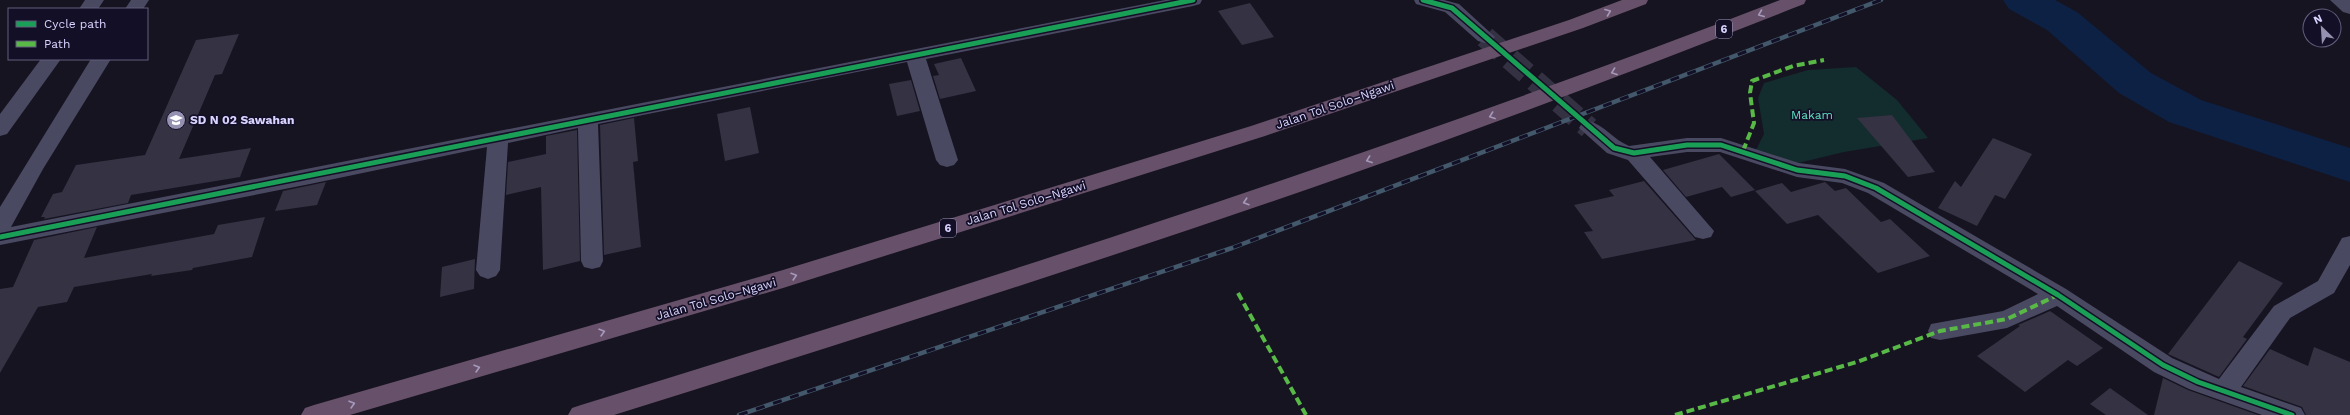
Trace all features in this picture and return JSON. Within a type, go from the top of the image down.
[{"type":"highway","name":"Jalan Tol Solo–Ngawi","points":[[314,415],[791,277],[1258,131],[1576,24],[1639,0]]},
{"type":"highway","name":"6","points":[[581,415],[826,340],[1324,176],[1651,58],[1797,0]]},
{"type":"street","points":[[89,8],[95,0]]},
{"type":"street","points":[[0,237],[310,177],[498,138],[1193,0]]},
{"type":"street","points":[[1423,0],[1452,4],[1485,37]]},
{"type":"street","points":[[2339,0],[2350,8]]},
{"type":"street","points":[[915,55],[946,160]]},
{"type":"street","points":[[0,129],[50,60]]},
{"type":"street","points":[[0,227],[33,168],[100,60]]},
{"type":"street","points":[[588,120],[592,261]]},
{"type":"street","points":[[1589,128],[1614,148],[1634,153],[1688,144],[1721,145],[1797,170],[1845,176],[1876,188],[2058,295],[2163,365],[2198,382],[2292,415]]},
{"type":"street","points":[[488,270],[498,138]]},
{"type":"street","points":[[1634,153],[1703,231]]},
{"type":"street","points":[[2224,391],[2266,330],[2282,312],[2326,287],[2350,244]]},
{"type":"street","points":[[1940,331],[2007,319],[2058,295]]},
{"type":"green space","name":"Makam","points":[[1856,67],[1897,100],[1928,138],[1844,152],[1798,163],[1756,150],[1764,134],[1758,98],[1764,83],[1808,70]]},
{"type":"building","points":[[1250,3],[1274,37],[1242,45],[1218,11]]},
{"type":"building","points":[[239,34],[222,74],[215,75],[179,159],[251,148],[240,177],[131,195],[128,203],[44,219],[45,217],[41,217],[53,194],[62,192],[76,165],[145,155],[196,40]]},
{"type":"building","points":[[961,58],[976,91],[940,99],[933,76],[939,75],[934,64]]},
{"type":"building","points":[[911,80],[920,111],[897,116],[889,84]]},
{"type":"building","points":[[750,107],[759,153],[725,161],[717,114]]},
{"type":"building","points":[[1892,115],[1935,172],[1908,177],[1857,118]]},
{"type":"building","points":[[634,118],[638,161],[633,162],[641,247],[604,255],[600,125]]},
{"type":"building","points":[[577,130],[580,261],[543,270],[541,187],[506,195],[508,162],[546,154],[546,136]]},
{"type":"building","points":[[1993,138],[2032,154],[2005,199],[1995,195],[1977,226],[1938,208],[1955,181],[1961,187]]},
{"type":"building","points":[[1719,154],[1755,190],[1731,197],[1722,187],[1686,197],[1663,170]]},
{"type":"building","points":[[1644,181],[1696,240],[1602,259],[1584,232],[1593,231],[1574,205],[1614,196],[1609,190]]},
{"type":"building","points":[[326,182],[317,205],[275,211],[283,191]]},
{"type":"building","points":[[1825,182],[1835,191],[1846,188],[1881,222],[1890,219],[1930,256],[1878,273],[1818,215],[1787,224],[1755,191],[1782,183],[1791,192]]},
{"type":"building","points":[[265,217],[252,257],[193,268],[192,270],[151,276],[152,274],[74,287],[67,302],[38,307],[0,373],[0,289],[13,287],[34,240],[97,227],[84,258],[214,234],[218,225]]},
{"type":"building","points":[[475,259],[474,289],[440,297],[442,267]]},
{"type":"building","points":[[2239,261],[2283,283],[2243,337],[2247,339],[2219,377],[2168,354]]},
{"type":"building","points":[[2050,311],[2103,348],[2077,366],[2068,360],[2025,392],[1977,356],[2020,326],[2018,325]]},
{"type":"building","points":[[2314,347],[2350,362],[2350,415],[2306,415],[2302,407],[2243,386],[2270,349],[2308,366]]},
{"type":"building","points":[[2163,378],[2188,390],[2258,415],[2154,415]]},
{"type":"building","points":[[2110,388],[2148,415],[2106,415],[2090,404]]},
{"type":"waterway","points":[[2024,0],[2062,21],[2135,83],[2185,111],[2350,165]]},
{"type":"tunnel","points":[[1485,37],[1589,128]]},
{"type":"railway","points":[[739,415],[1232,248],[1881,0]]},
{"type":"marked path","points":[[1743,151],[1750,137],[1754,123],[1754,112],[1750,93],[1752,81],[1793,66],[1824,60]]},
{"type":"marked path","points":[[1238,293],[1306,415]]},
{"type":"marked path","points":[[1675,415],[1857,362],[1940,331],[2007,319],[2058,295]]},
{"type":"cycle path","points":[[0,237],[310,177],[588,119],[1193,0]]},
{"type":"cycle path","points":[[1423,0],[1452,8],[1614,148],[1634,153],[1687,145],[1721,145],[1797,170],[1845,176],[1876,188],[2058,295],[2163,365],[2198,382],[2292,415]]},
{"type":"place","name":"SD N 02 Sawahan","points":[[176,120]]}]
